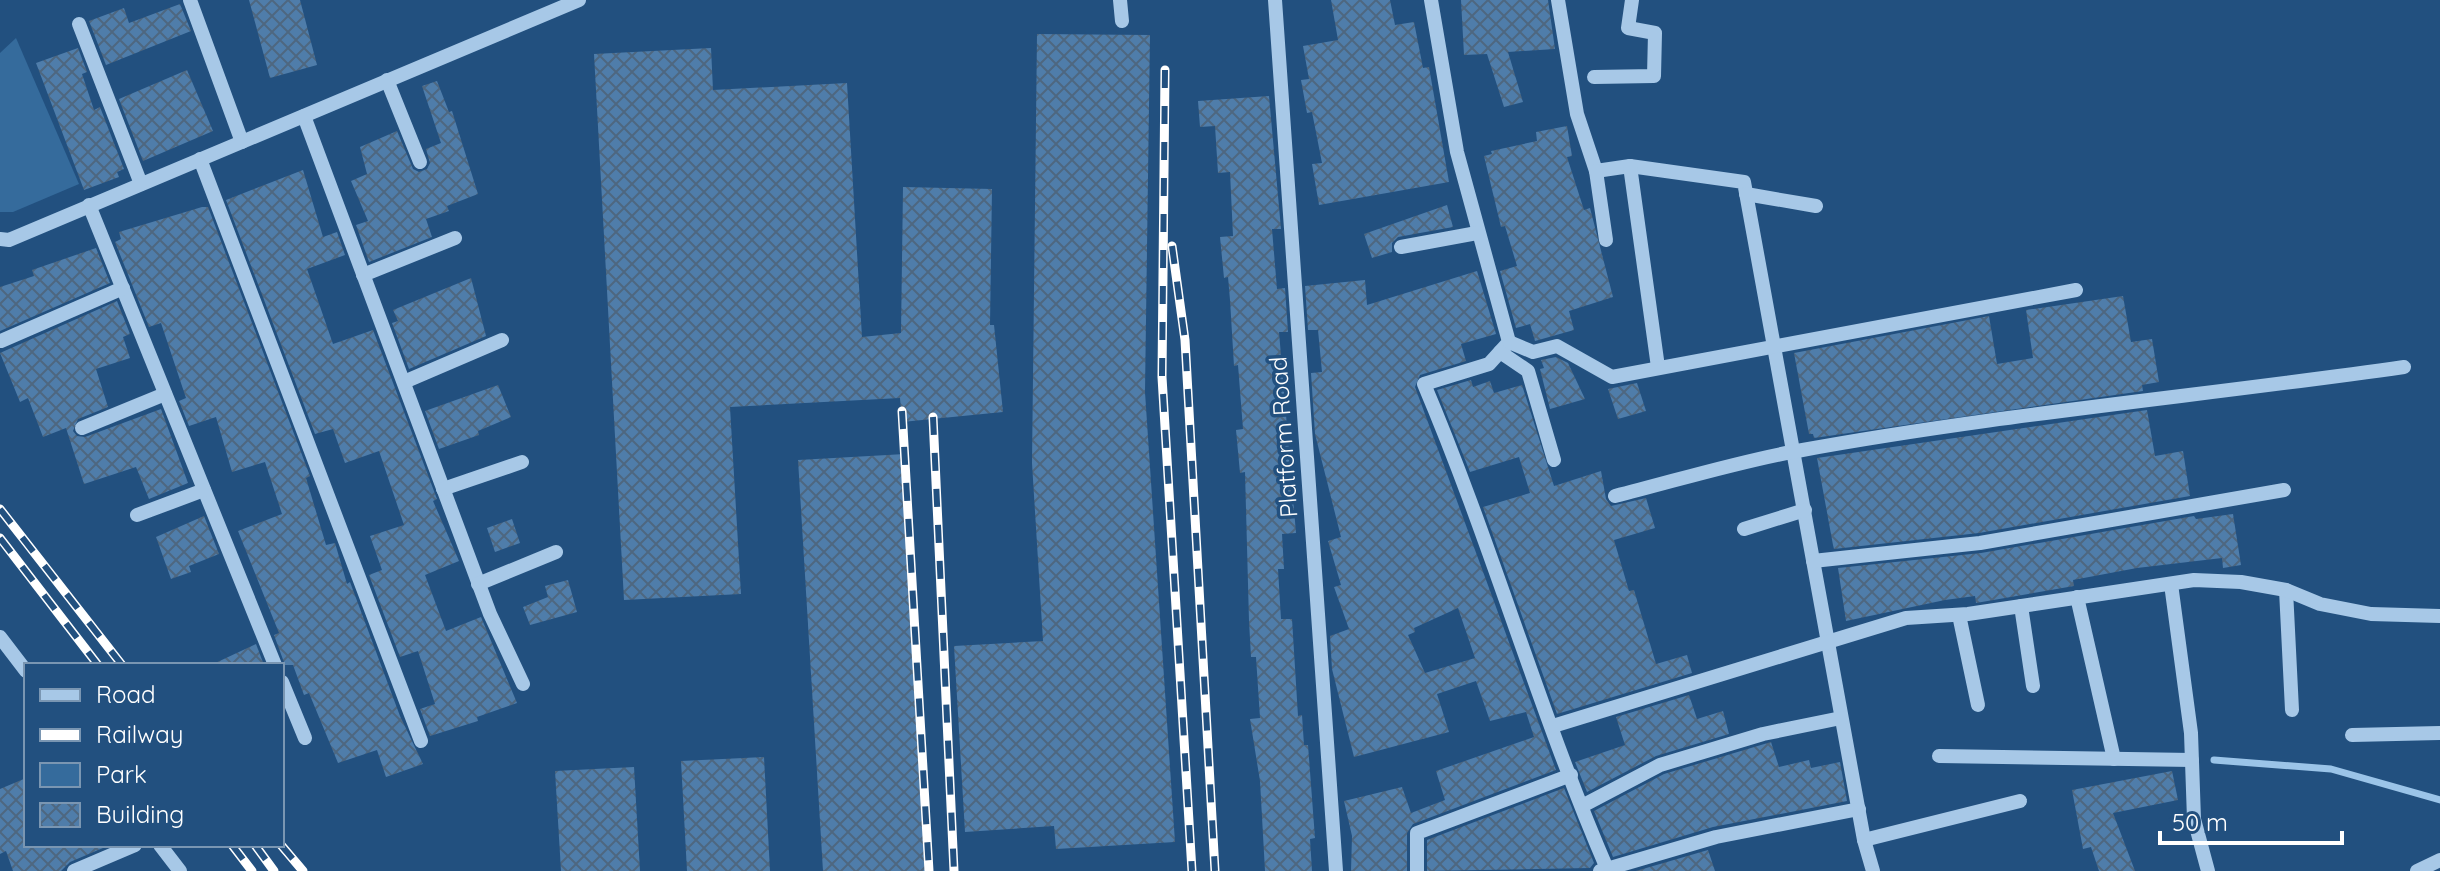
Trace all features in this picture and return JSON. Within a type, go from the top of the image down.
[{"type":"street","points":[[190,0],[242,142]]},
{"type":"street","points":[[0,239],[9,240],[579,0]]},
{"type":"street","points":[[1120,0],[1122,21]]},
{"type":"street","name":"Platform Road","points":[[1275,0],[1336,871]]},
{"type":"street","points":[[1431,0],[1457,152],[1505,347],[1528,371],[1554,460]]},
{"type":"street","points":[[1558,0],[1577,114],[1596,171],[1606,240]]},
{"type":"street","points":[[1594,77],[1654,76],[1655,33],[1628,28],[1632,0]]},
{"type":"street","points":[[79,24],[141,184]]},
{"type":"street","points":[[387,80],[420,162]]},
{"type":"street","points":[[304,116],[478,584],[523,684]]},
{"type":"street","points":[[200,159],[421,741]]},
{"type":"street","points":[[1596,171],[1630,166],[1744,182],[1796,451],[1826,641],[1864,840],[1873,871]]},
{"type":"street","points":[[1630,166],[1658,367]]},
{"type":"street","points":[[1746,194],[1816,206]]},
{"type":"street","points":[[89,205],[274,663]]},
{"type":"street","points":[[1401,247],[1477,233]]},
{"type":"street","points":[[363,275],[455,238]]},
{"type":"street","points":[[1,341],[123,288]]},
{"type":"street","points":[[1505,347],[1533,352],[1557,346],[1612,377],[1773,344],[2076,290]]},
{"type":"street","points":[[404,382],[502,340]]},
{"type":"street","points":[[1505,347],[1489,364],[1424,384],[1467,486],[1605,870],[1716,837],[1859,809]]},
{"type":"street","points":[[1615,496],[1796,451],[2122,402],[2195,397],[2404,367]]},
{"type":"street","points":[[82,428],[165,394]]},
{"type":"street","points":[[443,489],[522,462]]},
{"type":"street","points":[[137,515],[204,490]]},
{"type":"street","points":[[1813,561],[1980,543],[2284,490]]},
{"type":"street","points":[[1744,529],[1805,510]]},
{"type":"street","points":[[478,584],[556,552]]},
{"type":"street","points":[[1553,726],[1906,618],[1959,615],[2194,580],[2241,582],[2286,590],[2320,604],[2371,614],[2440,616]]},
{"type":"street","points":[[2171,584],[2192,760],[2194,819],[2208,871]]},
{"type":"street","points":[[2286,590],[2292,710]]},
{"type":"street","points":[[2077,597],[2114,759]]},
{"type":"street","points":[[2021,606],[2033,686]]},
{"type":"street","points":[[1959,615],[1978,705]]},
{"type":"street","points":[[0,637],[24,668]]},
{"type":"street","points":[[284,687],[305,738]]},
{"type":"street","points":[[1582,806],[1660,765],[1763,734],[1841,718]]},
{"type":"street","points":[[2352,735],[2440,733]]},
{"type":"street","points":[[1939,756],[2192,760]]},
{"type":"street","points":[[1417,871],[1417,833],[1571,775]]},
{"type":"street","points":[[1864,840],[2020,801]]},
{"type":"street","points":[[74,871],[130,847]]},
{"type":"street","points":[[162,847],[180,871]]},
{"type":"street","points":[[2417,871],[2440,860]]},
{"type":"green space","points":[[16,38],[79,184],[13,212],[0,212],[0,53]]},
{"type":"building","points":[[249,0],[300,0],[317,65],[270,78]]},
{"type":"building","points":[[1331,0],[1390,0],[1395,25],[1414,22],[1423,68],[1429,67],[1449,182],[1319,205],[1312,164],[1322,163],[1312,112],[1307,113],[1301,80],[1309,79],[1303,46],[1338,40]]},
{"type":"building","points":[[1461,0],[1548,0],[1555,49],[1508,52],[1523,102],[1504,107],[1487,54],[1464,55]]},
{"type":"building","points":[[180,4],[191,31],[106,65],[89,21],[124,8],[129,23]]},
{"type":"building","points":[[1037,34],[1150,35],[1145,392],[1175,842],[1056,849],[1054,826],[965,832],[954,646],[1043,641],[1032,463]]},
{"type":"building","points":[[78,48],[87,72],[82,74],[94,110],[100,107],[124,169],[117,172],[119,177],[84,190],[36,63]]},
{"type":"building","points":[[711,48],[713,90],[847,83],[862,337],[901,333],[903,187],[992,189],[990,325],[994,325],[1003,412],[902,422],[900,398],[730,407],[741,594],[624,600],[594,54]]},
{"type":"building","points":[[187,70],[213,131],[143,161],[119,99]]},
{"type":"building","points":[[437,81],[449,112],[452,111],[478,194],[447,206],[449,211],[426,219],[432,237],[369,262],[356,225],[368,221],[351,181],[367,174],[360,147],[397,131],[413,169],[419,172],[427,169],[430,163],[426,149],[441,143],[422,86]]},
{"type":"building","points":[[1269,96],[1281,229],[1272,229],[1277,289],[1285,288],[1288,332],[1279,332],[1296,533],[1282,534],[1284,569],[1278,569],[1281,619],[1292,619],[1298,716],[1302,715],[1304,745],[1308,745],[1315,838],[1310,839],[1312,871],[1265,871],[1260,781],[1250,719],[1260,718],[1256,657],[1251,657],[1245,472],[1240,473],[1236,430],[1243,429],[1238,365],[1234,366],[1228,277],[1224,278],[1220,237],[1233,236],[1230,172],[1218,173],[1215,126],[1200,127],[1198,101]]},
{"type":"building","points":[[1567,126],[1572,156],[1567,157],[1584,210],[1590,208],[1613,297],[1569,311],[1574,330],[1535,341],[1530,324],[1516,328],[1500,271],[1517,266],[1505,226],[1501,227],[1484,156],[1492,154],[1491,151],[1537,141],[1536,132]]},
{"type":"building","points":[[303,170],[323,237],[337,232],[345,255],[307,269],[333,344],[373,330],[437,499],[433,501],[459,561],[425,575],[446,631],[481,617],[517,703],[477,717],[478,721],[430,736],[420,709],[435,704],[418,651],[400,657],[369,575],[382,570],[370,536],[404,525],[379,451],[345,463],[333,429],[315,434],[226,200]]},
{"type":"building","points":[[1447,205],[1453,227],[1398,237],[1392,243],[1392,252],[1372,258],[1364,234]]},
{"type":"building","points":[[208,207],[310,476],[306,478],[326,545],[335,543],[347,584],[350,582],[400,716],[423,764],[386,777],[377,750],[338,763],[309,693],[304,695],[293,665],[285,665],[274,635],[279,633],[238,531],[282,514],[265,462],[232,472],[216,417],[189,426],[179,401],[186,398],[161,323],[149,327],[115,242],[121,239],[119,232]]},
{"type":"building","points":[[96,248],[110,283],[0,331],[0,287],[34,276],[32,270]]},
{"type":"building","points":[[1477,271],[1496,334],[1461,344],[1466,361],[1420,375],[1415,387],[1556,770],[1413,824],[1407,833],[1407,871],[1351,871],[1352,836],[1344,801],[1402,787],[1411,813],[1445,800],[1436,771],[1534,737],[1526,712],[1490,721],[1476,681],[1437,694],[1449,732],[1354,757],[1332,669],[1330,636],[1349,629],[1334,587],[1341,585],[1328,541],[1341,537],[1315,434],[1311,373],[1322,372],[1318,330],[1308,330],[1305,286],[1365,280],[1367,305]],"holes":[[[1458,608],[1475,658],[1425,673],[1408,635],[1415,632],[1414,628]]]},
{"type":"building","points":[[471,278],[486,336],[409,369],[392,323],[398,321],[393,310]]},
{"type":"building","points":[[2123,296],[2131,342],[2152,339],[2159,382],[2142,385],[2143,391],[1814,438],[1813,434],[1809,434],[1794,353],[1989,316],[1997,364],[2033,358],[2026,310]]},
{"type":"building","points":[[117,301],[130,334],[123,337],[130,358],[96,369],[108,407],[78,419],[73,431],[77,436],[85,437],[161,409],[188,483],[149,499],[136,467],[84,484],[66,428],[43,437],[28,398],[20,402],[0,353]]},
{"type":"building","points":[[1556,357],[1568,363],[1585,399],[1550,409],[1540,369],[1544,368],[1541,360]]},
{"type":"building","points":[[1471,380],[1473,387],[1490,381],[1494,393],[1522,385],[1554,486],[1601,471],[1606,499],[1611,506],[1646,498],[1655,528],[1614,540],[1629,591],[1634,590],[1656,664],[1687,655],[1692,673],[1557,714],[1483,507],[1530,493],[1519,457],[1470,472],[1437,390]]},
{"type":"building","points":[[1637,383],[1646,411],[1618,419],[1608,389]]},
{"type":"building","points":[[498,385],[511,417],[478,431],[479,435],[439,449],[425,411]]},
{"type":"building","points":[[2147,410],[2155,456],[2183,451],[2190,496],[1979,533],[1834,549],[1817,458]]},
{"type":"building","points":[[905,454],[930,871],[823,871],[798,460]]},
{"type":"building","points":[[2233,514],[2241,565],[2223,568],[2222,558],[2137,568],[2073,580],[2074,586],[1976,603],[1975,596],[1945,600],[1846,621],[1838,568],[1981,553],[2194,516],[2196,519]]},
{"type":"building","points":[[204,516],[219,554],[189,566],[191,572],[171,579],[156,537]]},
{"type":"building","points":[[512,519],[520,543],[495,552],[487,528]]},
{"type":"building","points":[[568,580],[577,612],[530,625],[523,607],[548,597],[545,586]]},
{"type":"building","points":[[256,644],[263,663],[215,663]]},
{"type":"building","points":[[1689,695],[1697,719],[1723,711],[1729,734],[1656,756],[1587,792],[1575,762],[1625,745],[1616,717]]},
{"type":"building","points":[[1771,742],[1779,767],[1809,760],[1811,768],[1840,762],[1847,801],[1713,827],[1613,857],[1594,811],[1664,774]]},
{"type":"building","points":[[764,757],[770,871],[687,871],[681,761]]},
{"type":"building","points":[[634,767],[640,871],[561,871],[555,771]]},
{"type":"building","points":[[2172,771],[2178,800],[2113,813],[2135,871],[2099,871],[2091,847],[2083,849],[2072,790]]},
{"type":"building","points":[[24,779],[24,847],[105,847],[70,862],[61,871],[13,871],[6,851],[0,854],[0,789]]},
{"type":"building","points":[[1564,788],[1594,863],[1590,868],[1427,871],[1427,840]]},
{"type":"building","points":[[1708,850],[1715,871],[1636,871]]},
{"type":"waterway","points":[[2214,760],[2331,769],[2440,800]]},
{"type":"railway","points":[[1165,70],[1162,377],[1192,871]]},
{"type":"railway","points":[[1172,246],[1185,340],[1215,871]]},
{"type":"railway","points":[[902,411],[929,871]]},
{"type":"railway","points":[[933,417],[954,871]]},
{"type":"railway","points":[[0,509],[120,663]]},
{"type":"railway","points":[[0,538],[96,663]]},
{"type":"railway","points":[[234,847],[252,871]]},
{"type":"railway","points":[[256,847],[274,871]]},
{"type":"railway","points":[[283,847],[303,871]]}]
